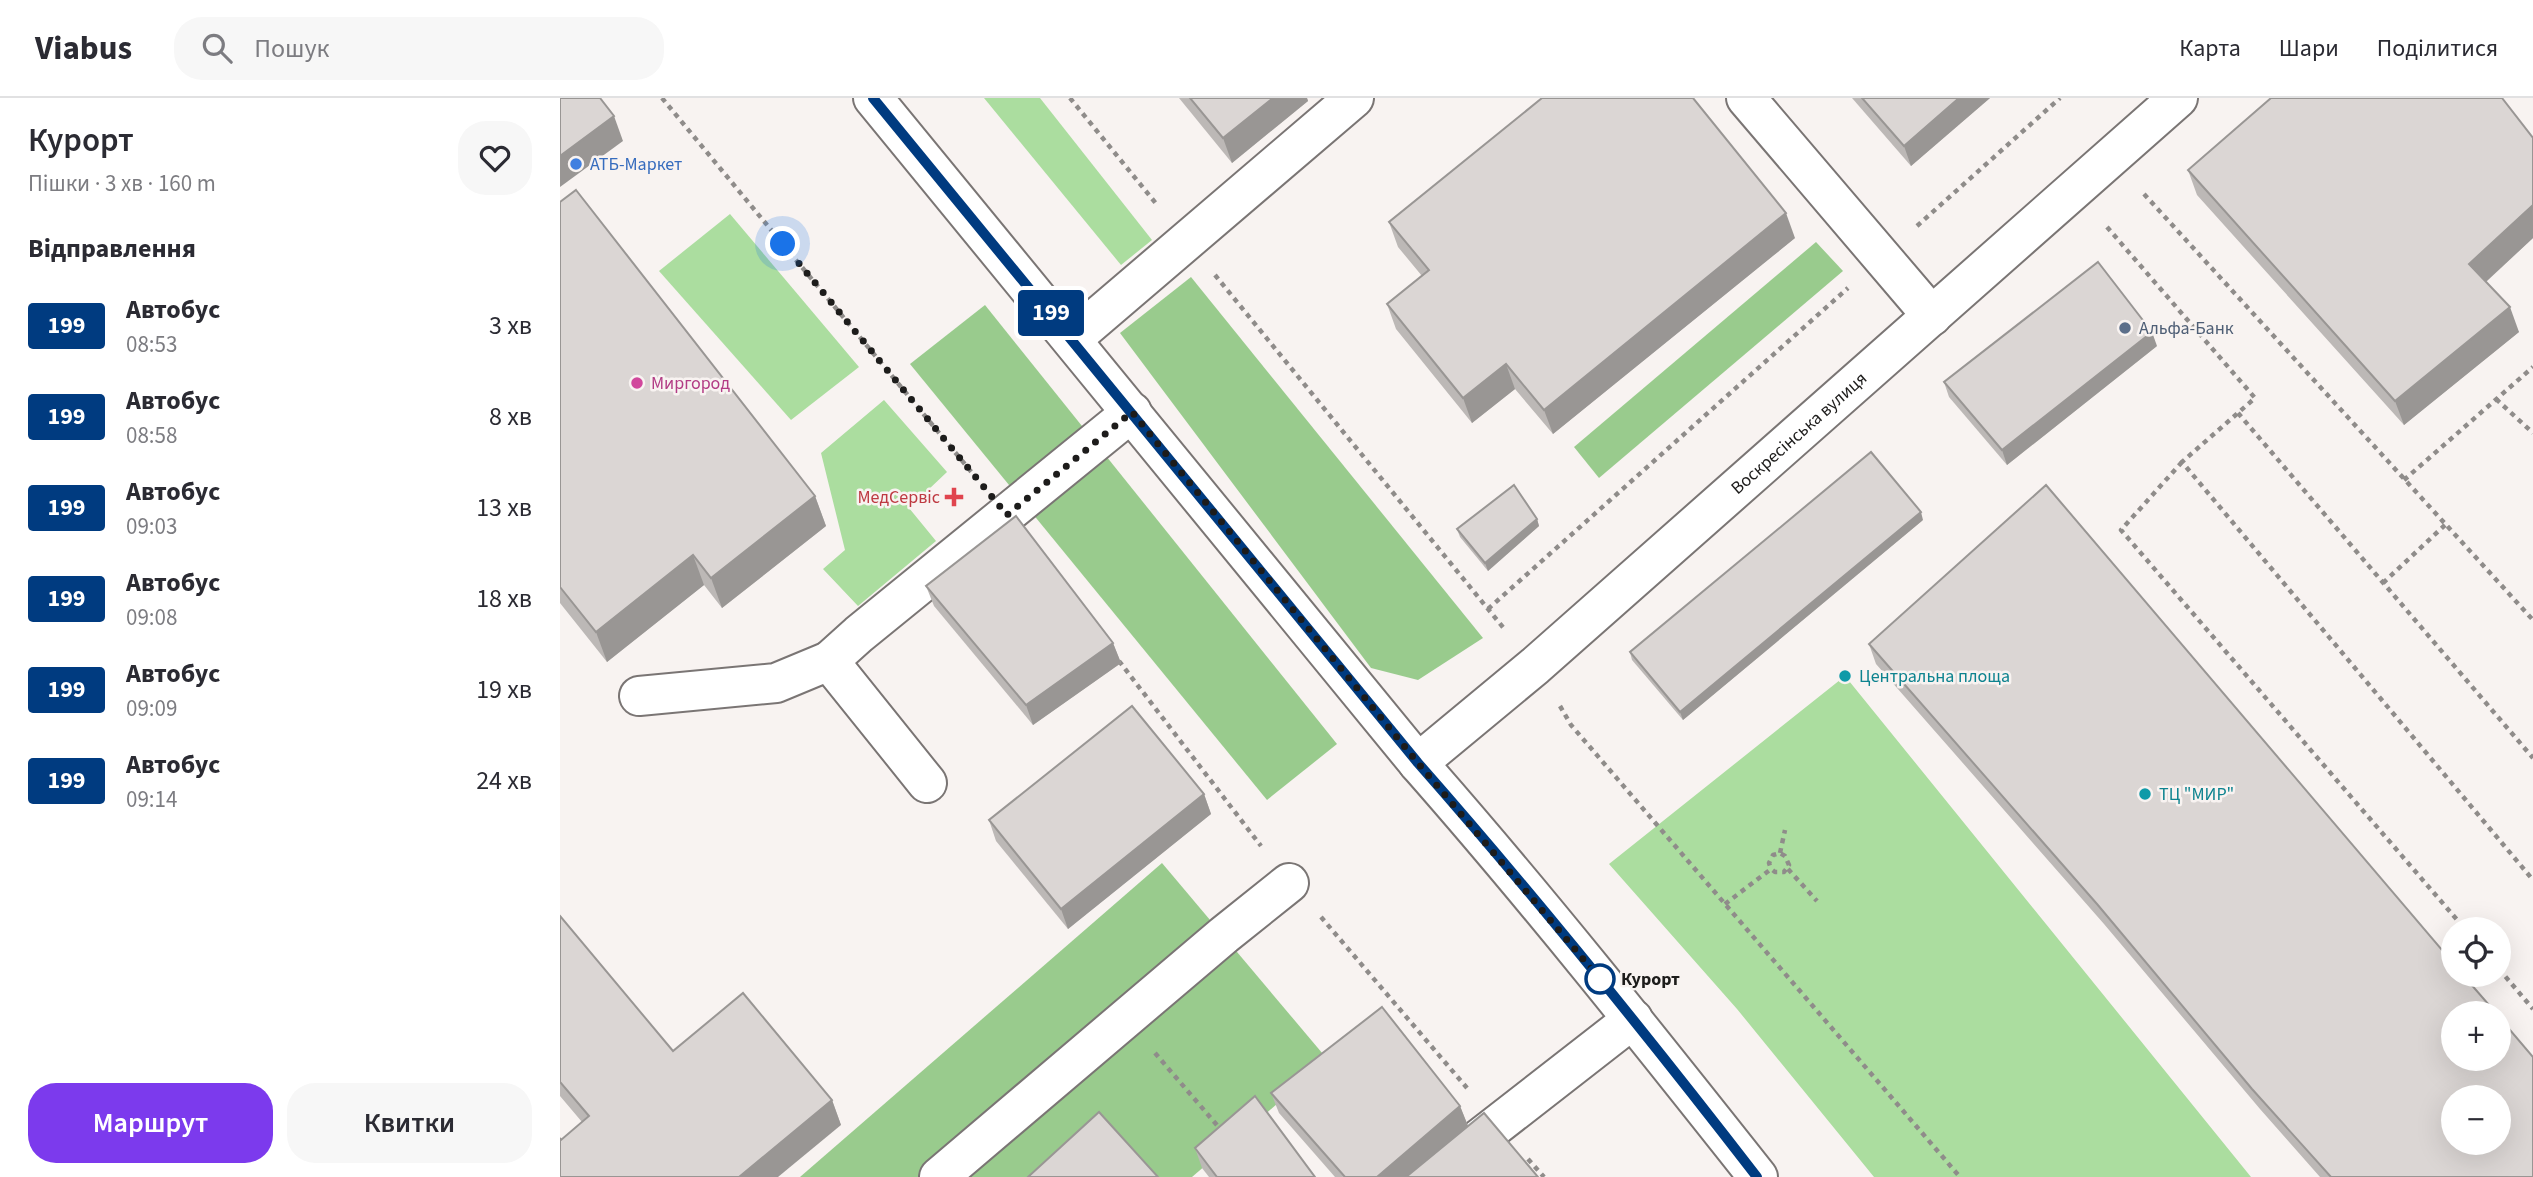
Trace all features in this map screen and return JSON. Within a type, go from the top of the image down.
[{"type":"street","points":[[873,98],[1418,763],[1467,818],[1633,1019],[1758,1177]]},
{"type":"street","points":[[1072,339],[1354,98]]},
{"type":"street","points":[[1746,98],[1931,316]]},
{"type":"street","name":"Воскресінська вулиця","points":[[1418,763],[1535,666],[2178,98]]},
{"type":"street","points":[[639,696],[776,683],[830,661],[859,634],[1132,412]]},
{"type":"street","points":[[830,661],[928,783]]},
{"type":"street","points":[[939,1177],[1289,883]]},
{"type":"street","points":[[1430,1177],[1633,1019]]},
{"type":"path","points":[[662,98],[1007,515]]},
{"type":"path","points":[[1489,609],[2060,98]]},
{"type":"path","points":[[2144,194],[2533,620]]},
{"type":"path","points":[[2107,227],[2255,398],[2182,462],[2120,530],[2455,917]]},
{"type":"path","points":[[2404,480],[2533,367]]},
{"type":"path","points":[[2496,399],[2533,433]]},
{"type":"path","points":[[2238,413],[2533,758]]},
{"type":"path","points":[[2182,462],[2533,880]]},
{"type":"path","points":[[2383,583],[2445,525]]},
{"type":"path","points":[[1113,653],[1289,883],[1544,1177]]},
{"type":"path","points":[[1780,853],[1785,830]]},
{"type":"path","points":[[1771,869],[1770,859],[1780,853]]},
{"type":"path","points":[[1780,853],[1787,860],[1788,869],[1817,901]]},
{"type":"path","points":[[1771,869],[1779,873],[1788,869]]},
{"type":"path","points":[[1725,904],[1771,869]]},
{"type":"path","points":[[2511,983],[2533,1009]]},
{"type":"path","points":[[1126,1019],[1223,1132]]},
{"type":"green space","points":[[984,98],[1040,98],[1152,240],[1121,265]]},
{"type":"green space","points":[[730,214],[859,367],[791,420],[659,271]]},
{"type":"green space","points":[[1816,242],[1843,271],[1599,478],[1574,447]]},
{"type":"green space","points":[[1191,277],[1483,638],[1418,680],[1371,668],[1120,333]]},
{"type":"green space","points":[[985,305],[1337,744],[1267,800],[910,364]]},
{"type":"green space","points":[[884,400],[947,472],[909,508],[936,541],[858,606],[823,569],[845,550],[821,453]]},
{"type":"green space","points":[[1845,676],[2251,1177],[1874,1177],[1737,1009],[1609,864]]},
{"type":"green space","points":[[1162,863],[1328,1060],[1192,1177],[800,1177]]},
{"type":"building","points":[[560,98],[600,98],[614,116],[560,156]]},
{"type":"building","points":[[1190,98],[1273,98],[1223,138]]},
{"type":"building","points":[[1542,98],[1693,98],[1786,213],[1544,410],[1506,364],[1463,398],[1387,304],[1429,270],[1389,222]]},
{"type":"building","points":[[1862,98],[1959,98],[1904,146]]},
{"type":"building","points":[[2271,98],[2502,98],[2533,138],[2533,205],[2469,264],[2510,307],[2395,401],[2188,170]]},
{"type":"building","name":"Миргород","points":[[576,190],[815,496],[711,578],[693,555],[596,632],[560,587],[560,202]]},
{"type":"building","points":[[2098,262],[2152,332],[2002,450],[1944,382]]},
{"type":"building","points":[[1871,452],[1921,512],[1680,712],[1630,652]]},
{"type":"building","points":[[1514,485],[1537,519],[1485,563],[1457,529]]},
{"type":"building","name":"ТЦ \"МИР\"","points":[[2046,485],[2441,949],[2441,987],[2473,987],[2486,1001],[2441,1001],[2441,1071],[2511,1071],[2511,1031],[2533,1057],[2533,1177],[2331,1177],[2252,1089],[2097,904],[1869,644]]},
{"type":"building","points":[[1016,516],[1113,643],[1026,705],[926,586]]},
{"type":"building","points":[[1132,706],[1204,794],[1061,909],[989,820]]},
{"type":"building","points":[[560,916],[673,1051],[743,993],[832,1100],[739,1177],[560,1177],[560,1138],[561,1140],[589,1116],[560,1082]]},
{"type":"building","points":[[1382,1007],[1460,1106],[1377,1177],[1345,1177],[1271,1093]]},
{"type":"building","points":[[1255,1096],[1315,1177],[1217,1177],[1195,1148]]},
{"type":"building","points":[[1099,1112],[1158,1177],[1028,1177]]},
{"type":"building","points":[[1484,1113],[1538,1177],[1406,1177]]},
{"type":"bus line","name":"199","points":[[873,98],[1418,763],[1467,818],[1633,1019],[1757,1177]]},
{"type":"place","name":"АТБ-Маркет","points":[[576,164]]},
{"type":"place","name":"Альфа-Банк","points":[[2125,328]]},
{"type":"place","name":"Миргород","points":[[637,383]]},
{"type":"place","name":"МедСервіс","points":[[954,497]]},
{"type":"place","name":"Центральна площа","points":[[1845,676]]},
{"type":"place","name":"ТЦ \"МИР\"","points":[[2145,794]]},
{"type":"place","name":"Курорт","points":[[1600,979]]},
{"type":"route","points":[[783,244],[1007,515],[1132,412],[1418,763],[1600,979]]}]
